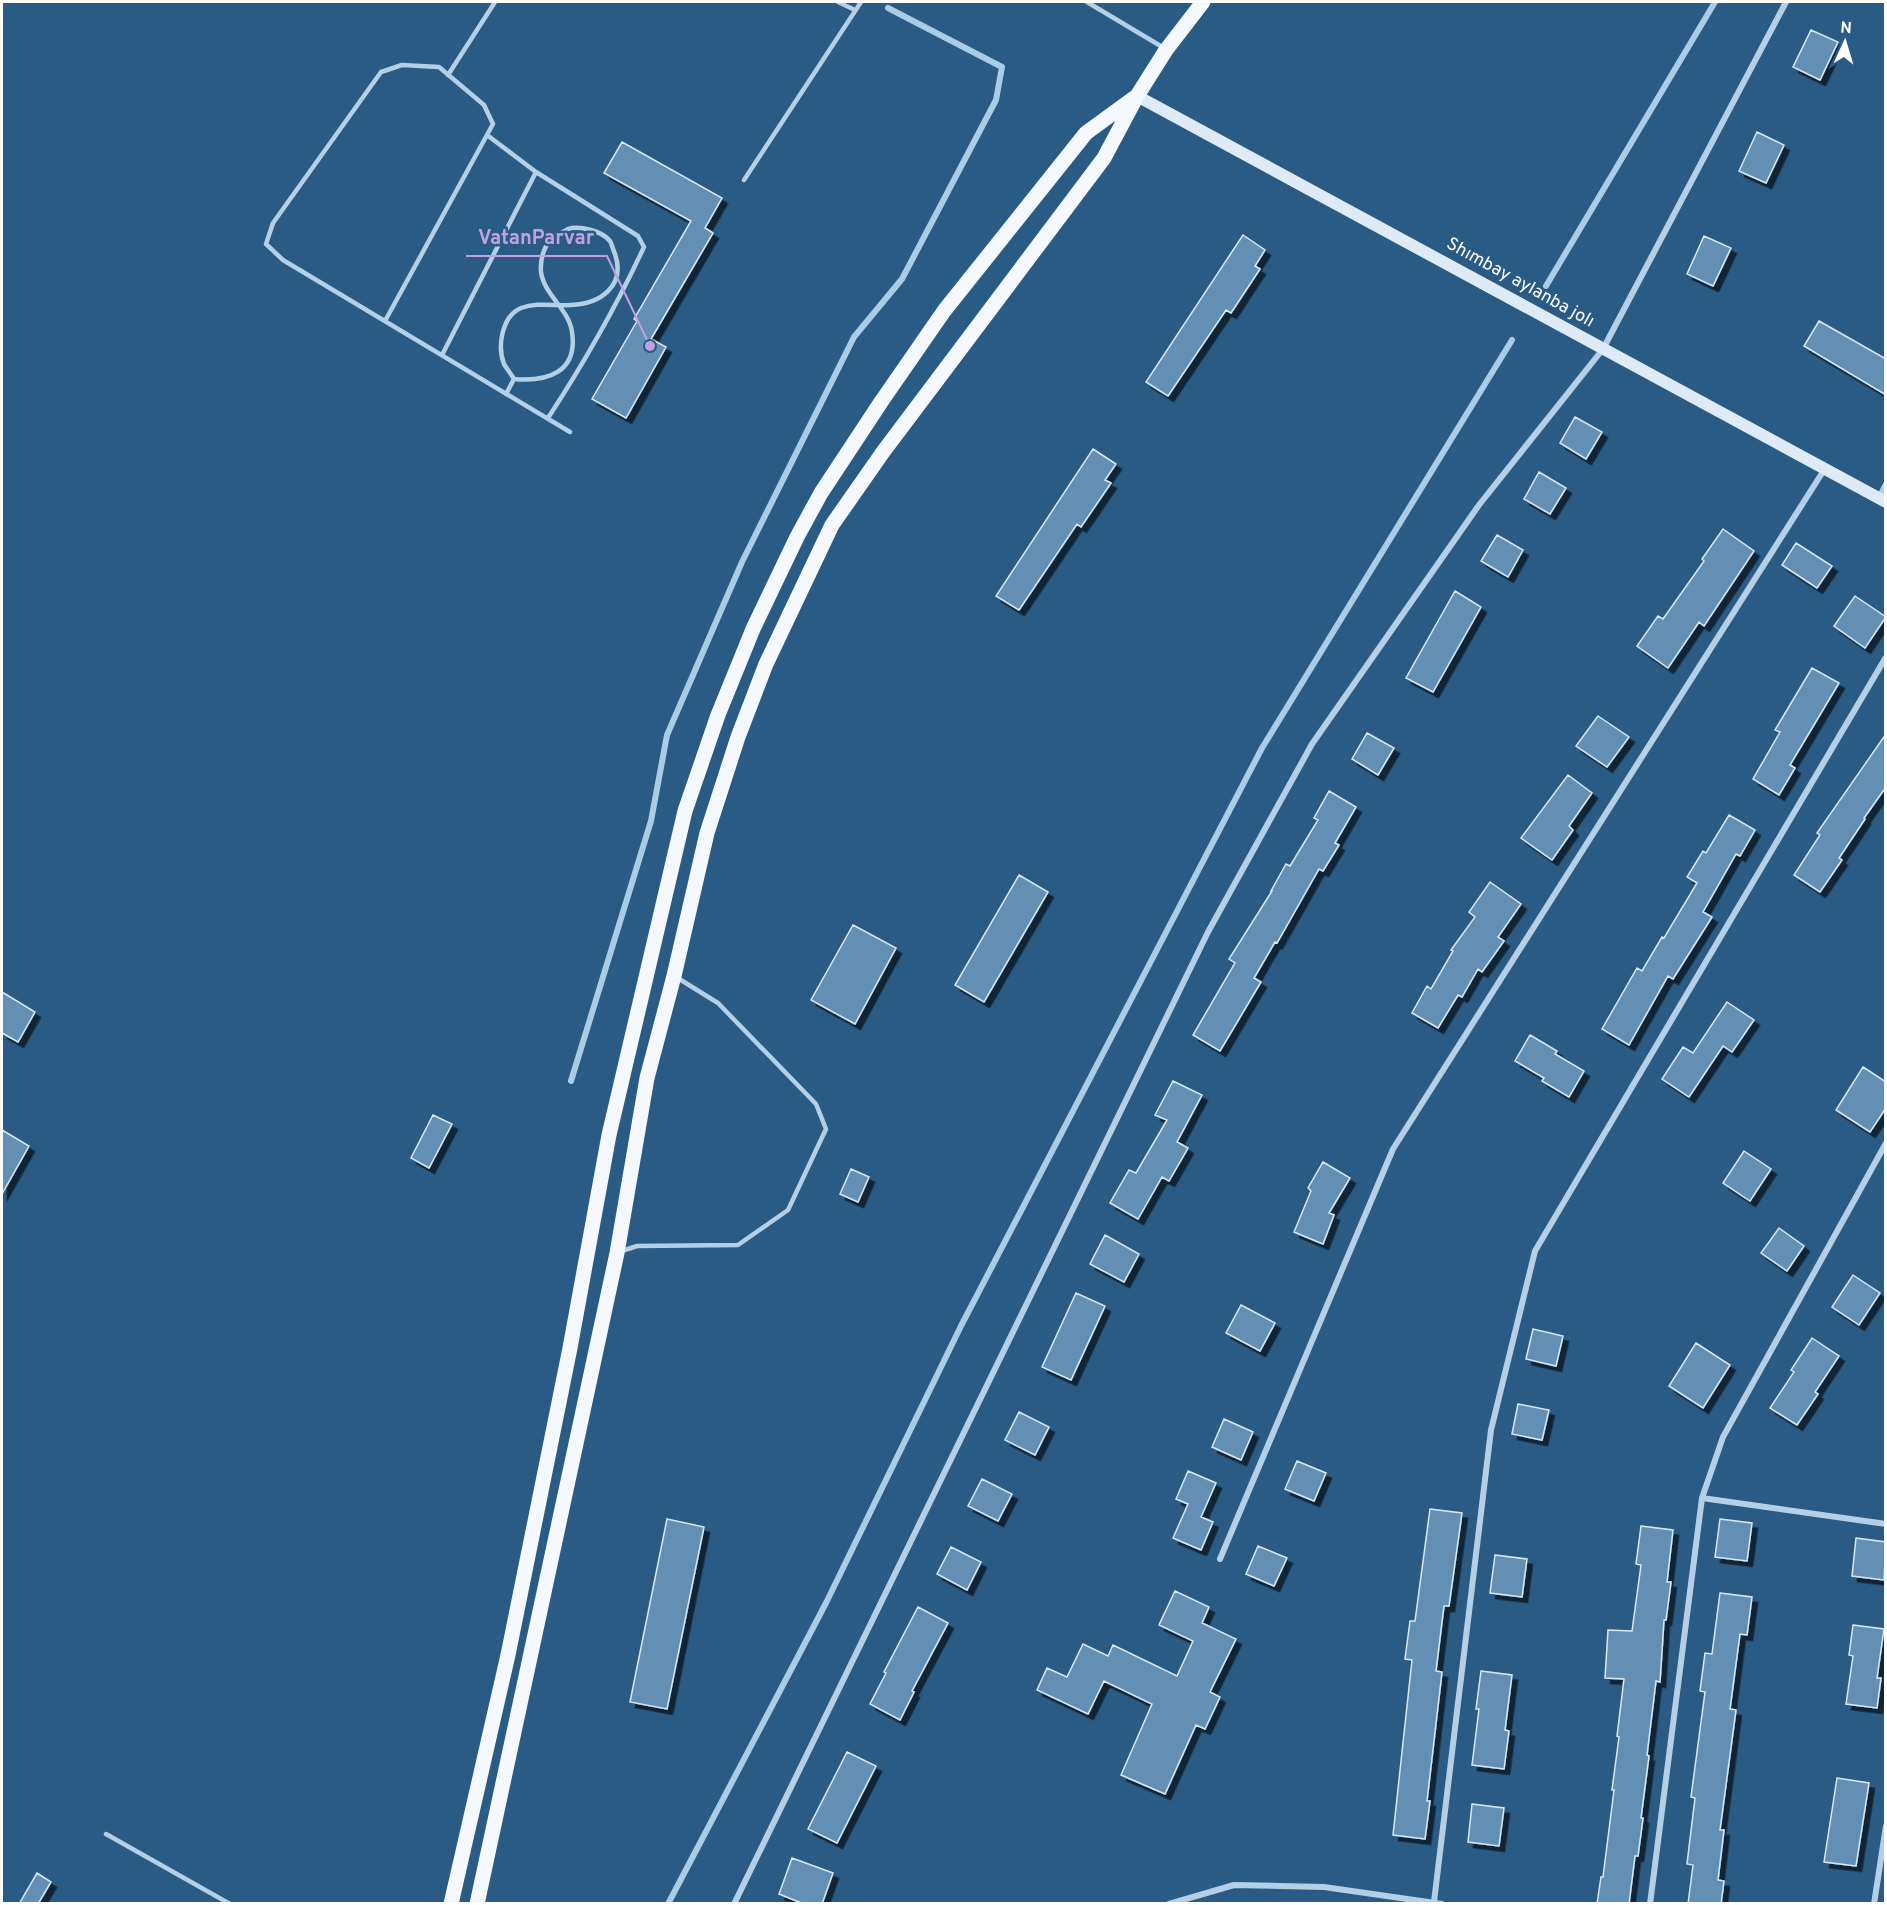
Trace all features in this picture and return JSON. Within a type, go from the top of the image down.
[{"type":"main road","points":[[477,1904],[617,1253],[646,1078],[674,976],[707,833],[738,737],[766,664],[832,525],[890,443],[1104,158],[1137,96],[1166,50],[1203,2]]},
{"type":"main road","points":[[451,1904],[508,1655],[570,1348],[609,1135],[685,811],[718,715],[753,629],[797,537],[821,493],[881,402],[944,311],[1086,133],[1137,96]]},
{"type":"main road","name":"Shımbay aylanba jolı","points":[[1137,96],[1882,500]]},
{"type":"street","points":[[734,1904],[1208,932],[1312,744],[1479,505],[1603,349],[1786,2]]},
{"type":"street","points":[[1220,1559],[1393,1149],[1824,470]]},
{"type":"street","points":[[1882,500],[1886,484]]},
{"type":"street","points":[[1434,1902],[1491,1430],[1535,1251],[1886,657]]},
{"type":"street","points":[[1650,1904],[1702,1498],[1723,1437],[1886,1143]]},
{"type":"street","points":[[1702,1498],[1886,1524]]},
{"type":"street","points":[[1874,1904],[1886,1826]]},
{"type":"street","points":[[1169,1904],[1234,1885],[1324,1887],[1442,1904]]},
{"type":"lane","points":[[448,75],[495,2]]},
{"type":"lane","points":[[838,2],[855,10]]},
{"type":"lane","points":[[744,180],[861,2]]},
{"type":"lane","points":[[1087,2],[1166,50]]},
{"type":"lane","points":[[385,321],[493,124],[484,105],[439,67],[402,65],[381,72],[273,223],[266,244],[283,260],[570,432]]},
{"type":"lane","points":[[487,135],[536,172],[638,236],[644,247],[622,294],[548,418]]},
{"type":"lane","points":[[442,355],[536,172]]},
{"type":"lane","points":[[514,379],[504,363],[500,342],[506,322],[519,308],[536,304],[558,304],[586,304],[600,299],[613,286],[618,263],[610,241],[594,230],[569,229],[552,238],[542,253],[541,273],[547,289],[558,304],[571,323],[574,345],[568,362],[552,376],[534,381],[514,379]]},
{"type":"lane","points":[[506,394],[514,379]]},
{"type":"lane","points":[[617,1253],[637,1246],[738,1245],[789,1210],[826,1129],[816,1104],[718,1003],[674,976]]},
{"type":"lane","points":[[106,1834],[230,1904]]},
{"type":"building","points":[[1811,30],[1838,42],[1820,80],[1793,67]]},
{"type":"building","points":[[1757,132],[1784,145],[1766,183],[1739,171]]},
{"type":"building","points":[[622,142],[722,198],[705,228],[713,233],[651,339],[666,347],[626,418],[592,399],[637,321],[634,319],[691,221],[604,173]]},
{"type":"building","points":[[1243,235],[1265,250],[1255,266],[1260,269],[1231,313],[1226,310],[1168,396],[1146,382]]},
{"type":"building","points":[[1704,236],[1731,248],[1713,286],[1687,274]]},
{"type":"building","points":[[1819,321],[1886,359],[1886,395],[1804,346]]},
{"type":"building","points":[[1575,417],[1602,432],[1586,459],[1560,443]]},
{"type":"building","points":[[1093,449],[1116,464],[1105,480],[1111,483],[1081,527],[1077,524],[1019,610],[996,596]]},
{"type":"building","points":[[1539,472],[1566,488],[1550,514],[1524,499]]},
{"type":"building","points":[[1723,529],[1754,551],[1704,626],[1699,622],[1668,668],[1637,646],[1658,616],[1663,619],[1704,561],[1702,559]]},
{"type":"building","points":[[1497,535],[1523,550],[1508,577],[1481,561]]},
{"type":"building","points":[[1796,543],[1832,566],[1817,588],[1782,565]]},
{"type":"building","points":[[1455,591],[1481,607],[1433,692],[1406,678]]},
{"type":"building","points":[[1855,596],[1886,617],[1865,648],[1834,626]]},
{"type":"building","points":[[1812,668],[1839,683],[1790,765],[1795,768],[1779,795],[1753,779],[1780,732],[1775,730]]},
{"type":"building","points":[[1598,716],[1629,737],[1607,767],[1576,746]]},
{"type":"building","points":[[1367,733],[1394,748],[1378,775],[1352,759]]},
{"type":"building","points":[[1886,734],[1886,787],[1864,818],[1839,858],[1842,860],[1820,892],[1794,875],[1820,835],[1817,833]]},
{"type":"building","points":[[1568,775],[1592,793],[1569,826],[1573,830],[1552,860],[1521,838]]},
{"type":"building","points":[[1329,791],[1356,807],[1335,843],[1339,845],[1323,871],[1319,869],[1277,943],[1275,942],[1254,978],[1261,982],[1220,1051],[1193,1035],[1235,963],[1229,959],[1272,891],[1286,864],[1290,866],[1318,820],[1314,818]]},
{"type":"building","points":[[1729,815],[1755,830],[1740,856],[1736,854],[1703,912],[1712,917],[1673,979],[1668,976],[1629,1045],[1602,1029],[1637,968],[1642,971],[1697,883],[1687,877],[1703,851],[1706,853]]},
{"type":"building","points":[[1019,875],[1048,892],[984,1002],[955,985]]},
{"type":"building","points":[[1490,882],[1521,904],[1498,937],[1504,941],[1482,972],[1478,969],[1462,997],[1458,995],[1438,1028],[1412,1013],[1427,986],[1431,989],[1453,951],[1451,950],[1475,917],[1469,912]]},
{"type":"building","points":[[853,925],[896,948],[855,1024],[811,1000]]},
{"type":"building","points":[[2,992],[35,1012],[18,1042],[2,1033]]},
{"type":"building","points":[[1727,1002],[1754,1020],[1732,1052],[1723,1046],[1689,1097],[1662,1079],[1683,1047],[1693,1053]]},
{"type":"building","points":[[1530,1035],[1557,1051],[1555,1054],[1584,1071],[1569,1097],[1542,1081],[1544,1078],[1515,1061]]},
{"type":"building","points":[[1863,1067],[1886,1082],[1886,1108],[1870,1132],[1836,1110]]},
{"type":"building","points":[[1173,1081],[1202,1095],[1177,1142],[1188,1148],[1169,1181],[1162,1177],[1138,1219],[1110,1203],[1129,1170],[1136,1173],[1167,1120],[1155,1115]]},
{"type":"building","points":[[433,1115],[452,1124],[429,1168],[411,1158]]},
{"type":"building","points":[[2,1130],[29,1146],[2,1194]]},
{"type":"building","points":[[1744,1151],[1771,1169],[1750,1201],[1723,1183]]},
{"type":"building","points":[[1323,1162],[1350,1178],[1329,1213],[1334,1215],[1323,1244],[1294,1232],[1311,1191],[1308,1188]]},
{"type":"building","points":[[851,1169],[869,1177],[858,1202],[840,1194]]},
{"type":"building","points":[[1779,1228],[1804,1246],[1787,1271],[1761,1253]]},
{"type":"building","points":[[1105,1235],[1139,1254],[1124,1282],[1090,1264]]},
{"type":"building","points":[[1853,1275],[1880,1293],[1859,1325],[1832,1307]]},
{"type":"building","points":[[1076,1293],[1105,1306],[1071,1380],[1042,1367]]},
{"type":"building","points":[[1241,1305],[1275,1323],[1260,1351],[1226,1333]]},
{"type":"building","points":[[1533,1329],[1563,1336],[1556,1366],[1526,1359]]},
{"type":"building","points":[[1812,1338],[1839,1356],[1815,1392],[1818,1394],[1797,1425],[1770,1408],[1794,1372],[1791,1370]]},
{"type":"building","points":[[1696,1343],[1730,1365],[1703,1408],[1669,1386]]},
{"type":"building","points":[[1518,1404],[1549,1410],[1542,1440],[1512,1434]]},
{"type":"building","points":[[1019,1412],[1049,1427],[1035,1455],[1005,1440]]},
{"type":"building","points":[[1224,1419],[1253,1432],[1241,1460],[1212,1447]]},
{"type":"building","points":[[1297,1461],[1326,1473],[1314,1501],[1285,1489]]},
{"type":"building","points":[[1188,1471],[1216,1483],[1201,1517],[1213,1522],[1201,1550],[1173,1538],[1188,1504],[1176,1499]]},
{"type":"building","points":[[982,1479],[1012,1494],[998,1521],[968,1506]]},
{"type":"building","points":[[1430,1509],[1462,1513],[1449,1606],[1444,1606],[1436,1671],[1442,1672],[1427,1801],[1430,1801],[1425,1839],[1393,1835],[1412,1660],[1405,1659],[1410,1621],[1415,1621]]},
{"type":"building","points":[[667,1519],[704,1527],[667,1709],[630,1702]]},
{"type":"building","points":[[1720,1519],[1752,1523],[1747,1561],[1715,1557]]},
{"type":"building","points":[[1641,1526],[1673,1530],[1667,1582],[1671,1582],[1666,1620],[1664,1620],[1660,1682],[1656,1681],[1641,1818],[1643,1818],[1629,1904],[1597,1904],[1601,1877],[1603,1877],[1614,1790],[1612,1790],[1624,1679],[1605,1678],[1608,1630],[1632,1631],[1641,1565],[1636,1564]]},
{"type":"building","points":[[1856,1538],[1886,1542],[1884,1580],[1852,1576]]},
{"type":"building","points":[[1258,1546],[1287,1558],[1274,1586],[1246,1574]]},
{"type":"building","points":[[951,1547],[981,1562],[967,1590],[937,1574]]},
{"type":"building","points":[[1495,1555],[1527,1559],[1522,1597],[1490,1593]]},
{"type":"building","points":[[1175,1591],[1209,1607],[1202,1623],[1236,1639],[1210,1692],[1220,1697],[1205,1729],[1196,1725],[1165,1794],[1121,1775],[1152,1704],[1104,1681],[1088,1714],[1037,1690],[1047,1668],[1067,1677],[1083,1644],[1108,1656],[1113,1645],[1177,1676],[1193,1641],[1159,1625]]},
{"type":"building","points":[[1720,1593],[1752,1597],[1747,1635],[1740,1634],[1730,1709],[1736,1710],[1720,1830],[1724,1830],[1718,1880],[1724,1881],[1721,1904],[1688,1904],[1693,1865],[1687,1864],[1695,1798],[1691,1797],[1705,1692],[1700,1691],[1705,1653],[1712,1654]]},
{"type":"building","points":[[918,1607],[948,1623],[912,1691],[914,1692],[900,1720],[870,1704]]},
{"type":"building","points":[[1853,1625],[1884,1629],[1877,1678],[1881,1678],[1877,1708],[1846,1704],[1853,1656],[1849,1655]]},
{"type":"building","points":[[1481,1671],[1512,1675],[1505,1730],[1509,1731],[1504,1769],[1472,1765]]},
{"type":"building","points":[[847,1752],[876,1766],[837,1843],[808,1829]]},
{"type":"building","points":[[1837,1778],[1869,1783],[1856,1866],[1824,1862]]},
{"type":"building","points":[[1472,1804],[1504,1808],[1499,1846],[1468,1842]]},
{"type":"building","points":[[792,1858],[833,1873],[822,1904],[804,1904],[779,1894]]},
{"type":"building","points":[[37,1873],[51,1882],[38,1904],[19,1904]]},
{"type":"waterway","points":[[1546,286],[1715,2]]},
{"type":"waterway","points":[[571,1081],[651,821],[667,735],[742,562],[854,337],[902,279],[996,100],[1002,67],[888,8]]},
{"type":"waterway","points":[[668,1904],[826,1603],[961,1326],[1262,748],[1512,340]]},
{"type":"place","name":"VatanParvar","points":[[650,346]]}]
